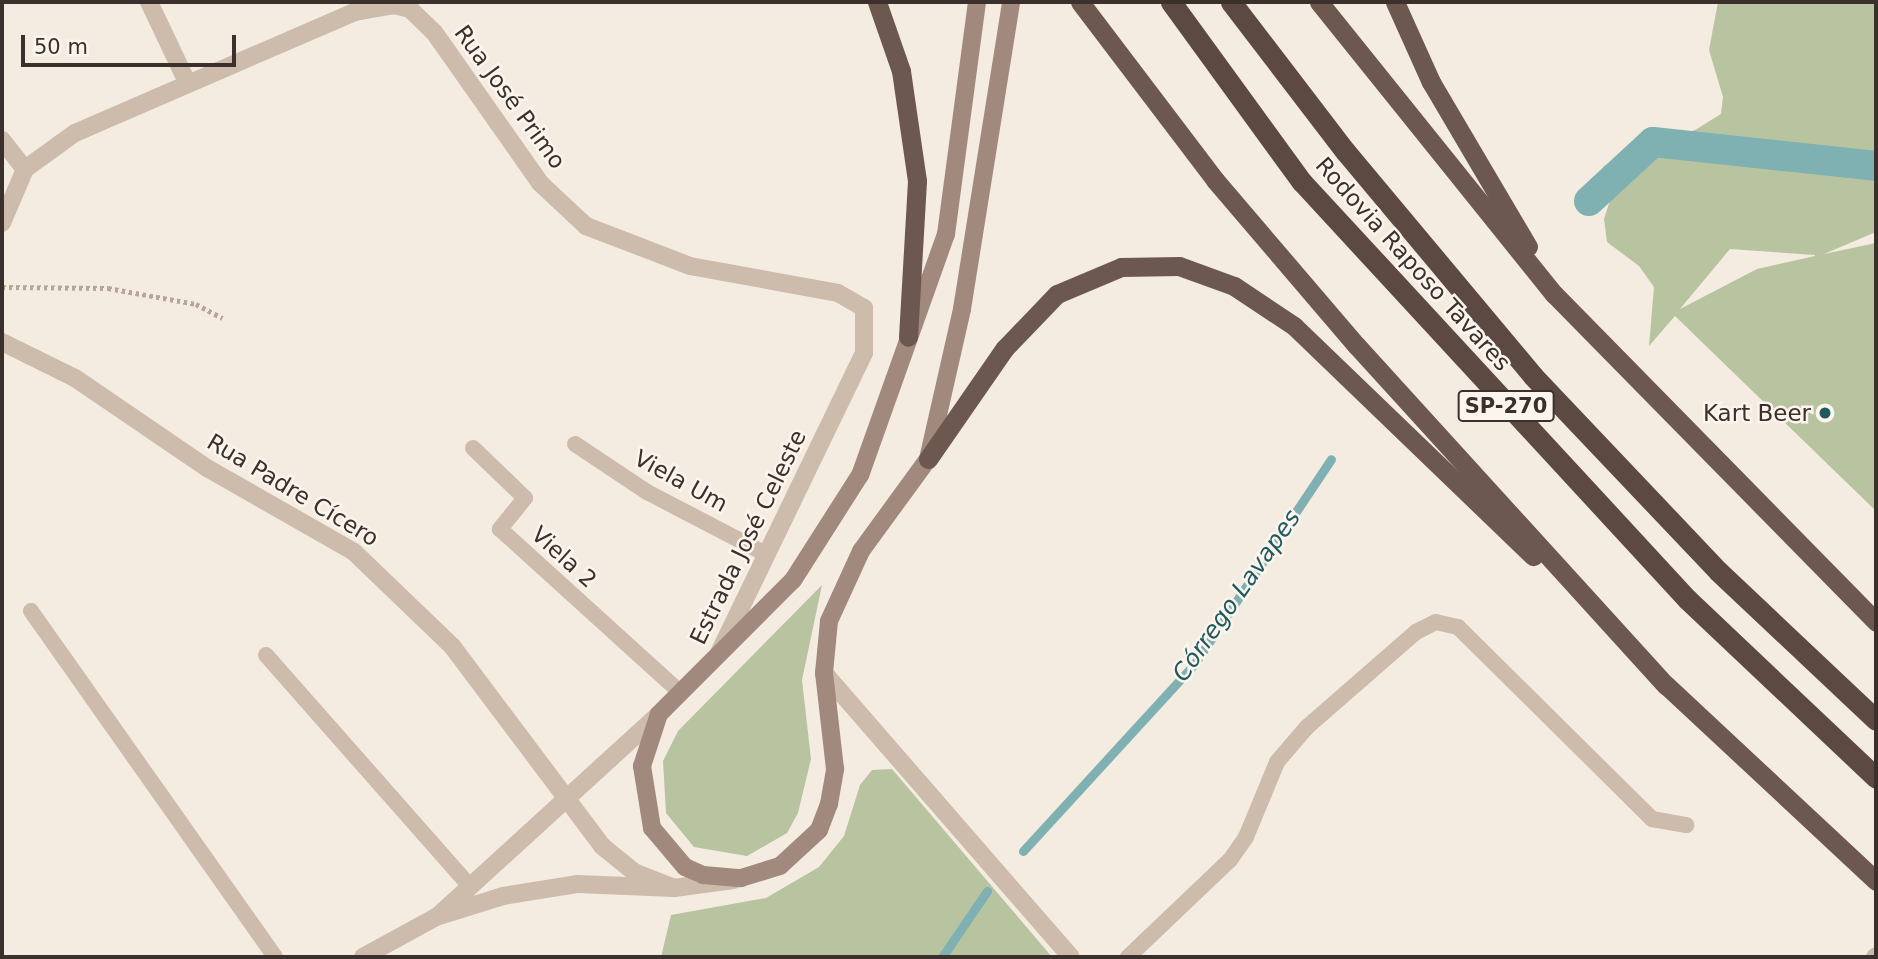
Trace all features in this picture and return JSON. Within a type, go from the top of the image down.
[{"type":"highway","points":[[877,2],[901,71],[917,181],[908,337]]},
{"type":"highway","name":"SP-270","points":[[1080,2],[1215,180],[1357,346],[1666,685],[1876,880]]},
{"type":"highway","name":"Rodovia Raposo Tavares","points":[[1171,2],[1321,203],[1687,599],[1876,778]]},
{"type":"highway","name":"Rodovia Raposo Tavares","points":[[1231,2],[1345,151],[1533,376],[1718,570],[1876,720]]},
{"type":"highway","points":[[1319,2],[1554,294],[1876,622]]},
{"type":"highway","points":[[1395,2],[1431,82],[1554,294]]},
{"type":"highway","points":[[928,459],[1005,348],[1057,294],[1121,267],[1202,272],[1263,304],[1354,377],[1666,685]]},
{"type":"main road","name":"Estrada José Celeste","points":[[714,663],[763,616],[828,529],[860,475],[946,234],[976,2]]},
{"type":"main road","points":[[714,663],[659,714],[642,766],[652,828],[685,867],[741,878],[800,851],[829,804],[835,769],[824,673],[829,621],[843,582],[928,459],[962,309],[1011,2]]},
{"type":"street","points":[[149,2],[186,80]]},
{"type":"street","name":"Rua José Primo","points":[[25,169],[75,134],[186,80],[375,6],[410,9],[540,183],[586,226],[690,266],[838,292],[864,308]]},
{"type":"street","points":[[2,141],[25,169],[2,223]]},
{"type":"street","name":"Estrada José Celeste","points":[[714,663],[863,353],[864,308]]},
{"type":"street","name":"Rua Padre Cícero","points":[[2,342],[75,377],[206,468],[373,568],[452,646],[566,797]]},
{"type":"street","points":[[824,673],[1071,957]]},
{"type":"street","points":[[436,917],[659,714]]},
{"type":"street","points":[[566,797],[615,859],[674,888]]},
{"type":"street","points":[[363,957],[436,917],[542,888],[674,888],[741,878]]},
{"type":"lane","name":"Viela Um","points":[[575,444],[647,492],[766,554]]},
{"type":"lane","name":"Viela 2","points":[[472,449],[525,498],[500,529],[681,693]]},
{"type":"lane","points":[[31,611],[275,957]]},
{"type":"lane","points":[[1128,957],[1230,860],[1247,837],[1277,762],[1307,727],[1416,632],[1436,622],[1458,627],[1652,819],[1686,825]]},
{"type":"lane","points":[[266,655],[469,885]]},
{"type":"path","points":[[2,287],[108,288],[196,304],[222,318]]},
{"type":"green space","points":[[1718,2],[1876,2],[1876,232],[1824,254],[1876,243],[1876,511],[1675,316],[1649,346],[1654,287],[1639,266],[1607,242],[1604,219],[1616,182],[1603,167],[1624,152],[1695,130],[1721,114],[1723,97],[1709,50]],"holes":[[[1730,249],[1815,255],[1757,269],[1680,309]]]},
{"type":"green space","points":[[822,585],[802,680],[811,759],[798,813],[787,833],[747,856],[694,847],[666,813],[663,761],[678,731]]},
{"type":"green space","points":[[892,769],[1052,957],[661,957],[671,915],[766,898],[819,867],[844,836],[860,785],[872,770]]},
{"type":"waterway","name":"Córrego Lavapes","points":[[1589,201],[1653,142],[1876,166]]},
{"type":"waterway","name":"Córrego Lavapes","points":[[1023,851],[1195,663],[1331,459]]},
{"type":"waterway","name":"Córrego Lavapes","points":[[942,957],[987,891]]},
{"type":"place","name":"Kart Beer","points":[[1825,413]]}]
